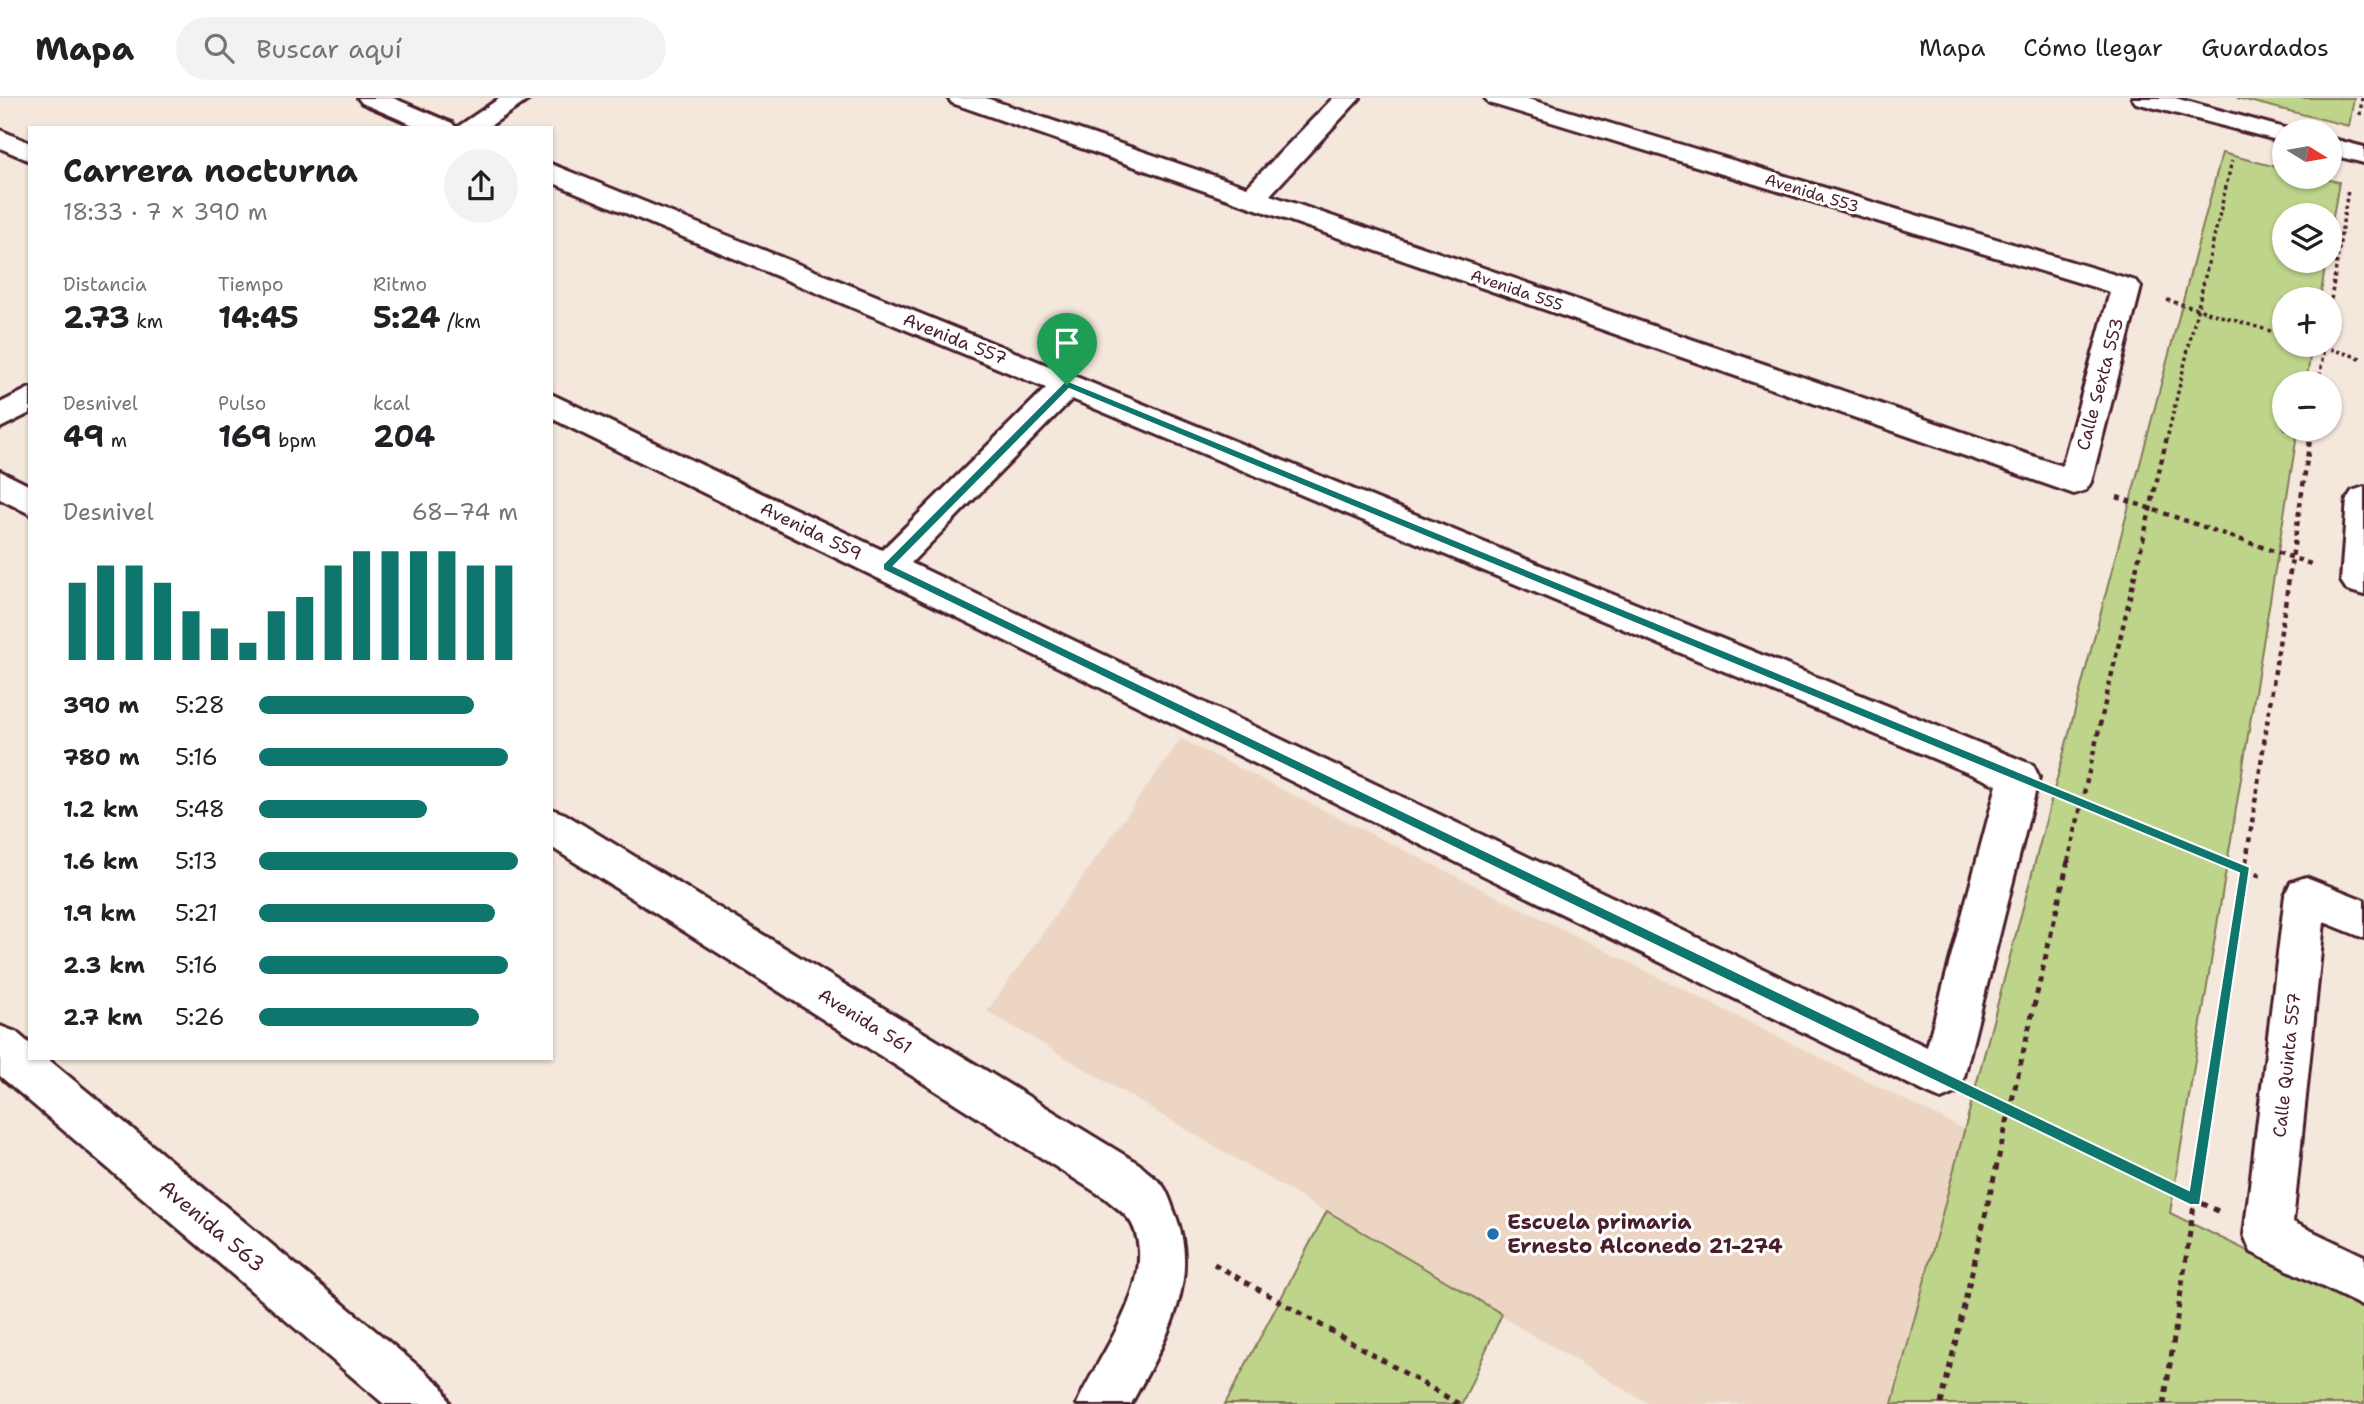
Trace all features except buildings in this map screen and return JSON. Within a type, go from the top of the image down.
[{"type":"street","points":[[371,98],[438,126]]},
{"type":"street","points":[[473,126],[518,98]]},
{"type":"street","name":"Avenida 555","points":[[961,98],[2074,482]]},
{"type":"street","points":[[1252,198],[1347,98]]},
{"type":"street","name":"Avenida 553","points":[[1498,98],[2126,287]]},
{"type":"street","points":[[2146,98],[2272,131]]},
{"type":"street","points":[[0,138],[28,152]]},
{"type":"street","name":"Avenida 557","points":[[553,173],[2020,777]]},
{"type":"street","name":"Calle Sexta 553","points":[[2074,482],[2126,287]]},
{"type":"street","points":[[886,567],[1067,385]]},
{"type":"street","points":[[0,417],[28,400]]},
{"type":"street","name":"Avenida 559","points":[[553,406],[1941,1077]]},
{"type":"street","points":[[0,483],[28,501]]},
{"type":"street","points":[[2362,581],[2364,499]]},
{"type":"street","points":[[1941,1077],[2020,777]]},
{"type":"street","name":"Avenida 561","points":[[553,827],[1122,1181],[1148,1205],[1161,1235]]},
{"type":"street","points":[[2306,895],[2364,919]]},
{"type":"street","name":"Calle Quinta 557","points":[[2268,1235],[2306,895]]},
{"type":"street","name":"Avenida 563","points":[[0,1047],[425,1404]]},
{"type":"street","points":[[1103,1404],[1151,1315],[1162,1274],[1161,1235]]},
{"type":"street","points":[[2268,1235],[2364,1282]]},
{"type":"path","points":[[2332,287],[2349,151],[2362,98]]},
{"type":"path","points":[[1941,1404],[2240,123]]},
{"type":"path","points":[[2126,287],[2272,331]]},
{"type":"path","points":[[2342,352],[2364,359]]},
{"type":"path","points":[[2164,1404],[2310,441]]},
{"type":"path","points":[[2074,482],[2362,581]]},
{"type":"path","points":[[2020,777],[2306,895]]},
{"type":"path","points":[[1941,1077],[2268,1235]]},
{"type":"path","points":[[1161,1235],[1459,1404]]},
{"type":"shaded area","points":[[1181,739],[1965,1130],[1892,1404],[1649,1404],[987,1011]]},
{"type":"green space","points":[[2237,98],[2354,98],[2349,126],[2342,124],[2342,119],[2321,119]]},
{"type":"green space","points":[[2222,153],[2272,166],[2272,189],[2338,189],[2335,203],[2272,203],[2272,273],[2324,273],[2322,287],[2272,287],[2272,357],[2310,357],[2308,371],[2272,371],[2272,441],[2296,441],[2170,1213],[2364,1308],[2364,1404],[1892,1404]]},
{"type":"green space","points":[[1327,1211],[1502,1314],[1462,1404],[1225,1404]]},
{"type":"place","name":"Escuela primaria Ernesto Alconedo 21-274","points":[[1493,1234]]},
{"type":"route","points":[[1067,385],[2245,870],[2195,1200],[886,567],[1067,385]]}]
